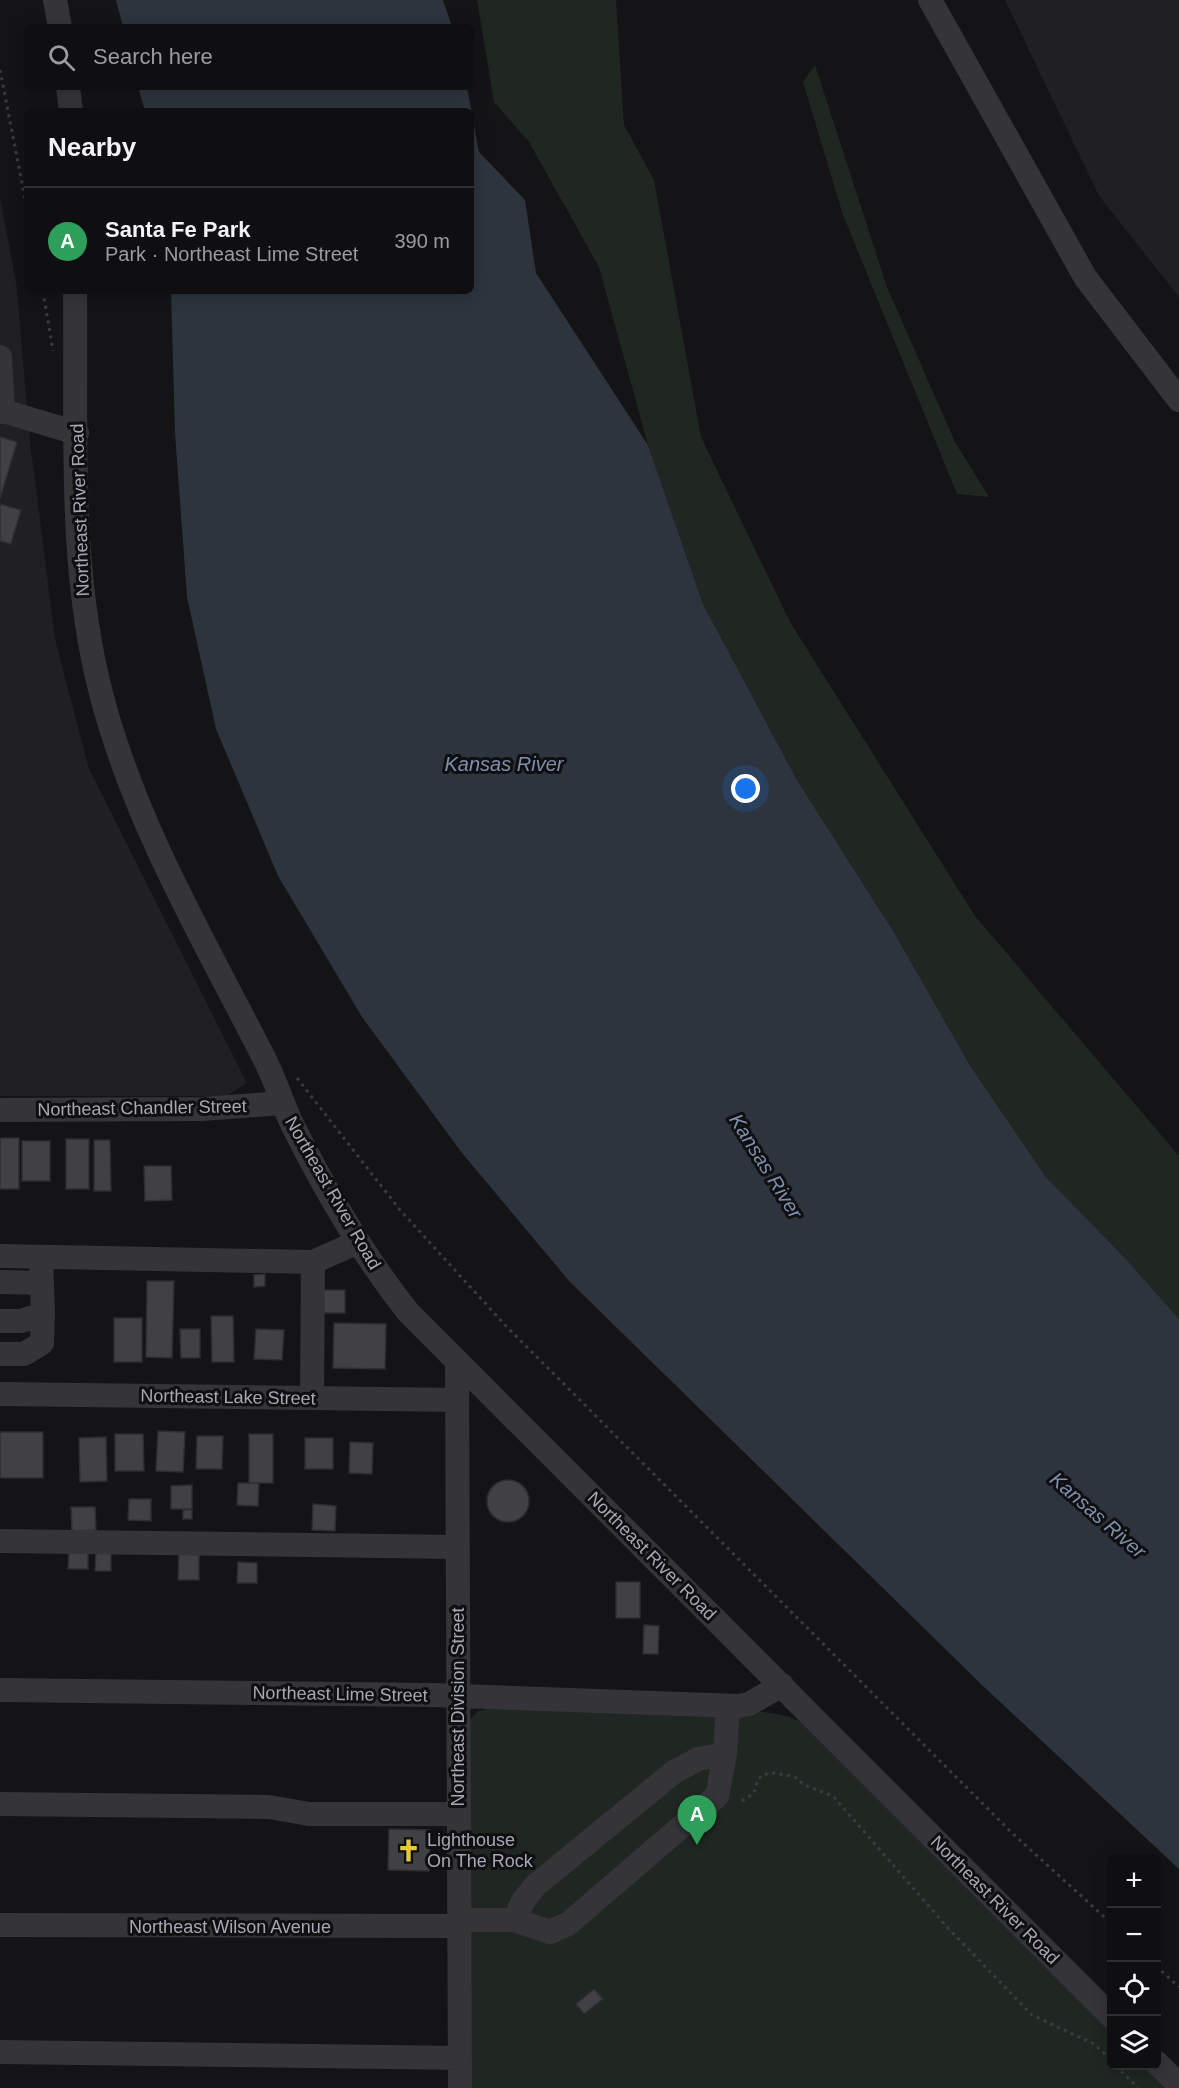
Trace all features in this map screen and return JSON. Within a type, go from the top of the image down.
[{"type":"street","points":[[55,0],[59,24]]},
{"type":"street","points":[[930,0],[1085,278],[1179,400]]},
{"type":"street","points":[[68,90],[71,108]]},
{"type":"street","name":"Northeast River Road","points":[[75,294],[79,550],[83,596],[99,684],[116,745],[132,793],[170,874],[266,1061],[283,1103],[335,1205],[358,1242],[408,1312],[456,1363],[782,1685],[1111,2016]]},
{"type":"street","points":[[0,357],[2,411],[77,433]]},
{"type":"street","name":"Northeast Chandler Street","points":[[0,1110],[201,1109],[283,1103]]},
{"type":"street","points":[[0,1256],[314,1262],[358,1242]]},
{"type":"street","points":[[0,1354],[24,1354],[42,1343],[41,1257]]},
{"type":"street","points":[[312,1398],[314,1262]]},
{"type":"street","points":[[0,1282],[40,1283]]},
{"type":"street","points":[[0,1321],[21,1321],[43,1314]]},
{"type":"street","name":"Northeast Division Street","points":[[456,1363],[460,2088]]},
{"type":"street","name":"Northeast Lake Street","points":[[0,1394],[456,1400]]},
{"type":"street","points":[[0,1541],[457,1547]]},
{"type":"street","name":"Northeast Lime Street","points":[[0,1690],[458,1697],[728,1706],[749,1704],[782,1685]]},
{"type":"street","name":"Northeast Wilson Avenue","points":[[0,1925],[459,1923],[514,1920],[550,1932],[568,1924],[717,1796],[725,1754],[728,1706]]},
{"type":"street","points":[[514,1920],[523,1901],[536,1885],[674,1772],[698,1759],[725,1754]]},
{"type":"street","points":[[0,1804],[269,1807],[309,1814],[459,1814]]},
{"type":"street","points":[[0,2052],[460,2058]]},
{"type":"street","points":[[1161,2067],[1179,2085]]},
{"type":"path","points":[[0,70],[24,194]]},
{"type":"path","points":[[44,294],[52,332],[53,356]]},
{"type":"path","points":[[292,1071],[400,1210],[505,1325],[1012,1833],[1107,1919]]},
{"type":"path","points":[[742,1801],[754,1793],[758,1779],[764,1774],[775,1773],[795,1777],[804,1785],[833,1796],[947,1927],[1032,2015],[1094,2044],[1107,2056]]},
{"type":"path","points":[[1161,1971],[1179,1987]]},
{"type":"path","points":[[1120,2070],[1137,2088]]},
{"type":"shaded area","points":[[477,0],[616,0],[624,125],[654,180],[701,437],[790,622],[975,916],[1179,1156],[1179,1319],[1126,1259],[1046,1177],[971,1067],[895,934],[797,780],[703,604],[648,445],[599,267],[529,142],[494,102]]},
{"type":"shaded area","points":[[1005,0],[1179,0],[1179,297],[1099,196]]},
{"type":"shaded area","points":[[815,65],[887,287],[955,442],[989,497],[957,494],[843,215],[803,82]]},
{"type":"shaded area","points":[[0,197],[17,288],[29,433],[55,639],[89,769],[247,1083],[227,1096],[0,1096]]},
{"type":"shaded area","points":[[490,1708],[764,1712],[787,1716],[811,1726],[1107,2026],[1107,2070],[1151,2070],[1169,2088],[467,2088],[466,1724],[478,1711]]},
{"type":"water","points":[[116,0],[443,0],[451,24],[122,24]]},
{"type":"water","name":"Kansas River","points":[[139,90],[468,90],[471,108],[144,108]]},
{"type":"water","name":"Kansas River","points":[[474,125],[479,152],[525,200],[536,273],[648,445],[703,604],[797,780],[895,934],[971,1067],[1046,1177],[1126,1259],[1179,1319],[1179,1869],[983,1686],[570,1282],[462,1153],[362,1017],[278,876],[216,729],[187,597],[175,433],[171,294],[474,294]]},
{"type":"building","points":[[0,437],[17,442],[0,499]]},
{"type":"building","points":[[0,504],[21,510],[11,544],[0,541]]},
{"type":"building","points":[[0,1138],[19,1138],[19,1189],[0,1189]]},
{"type":"building","points":[[66,1139],[89,1139],[89,1189],[66,1189]]},
{"type":"building","points":[[94,1140],[110,1140],[111,1191],[94,1191]]},
{"type":"building","points":[[22,1141],[50,1141],[50,1181],[22,1181]]},
{"type":"building","points":[[144,1166],[171,1166],[172,1200],[145,1201]]},
{"type":"building","points":[[265,1274],[265,1286],[254,1287],[254,1275]]},
{"type":"building","points":[[147,1281],[174,1281],[172,1358],[146,1357]]},
{"type":"building","points":[[319,1290],[345,1290],[345,1313],[318,1313]]},
{"type":"building","points":[[211,1316],[233,1316],[234,1362],[212,1362]]},
{"type":"building","points":[[114,1318],[142,1318],[142,1362],[114,1362]]},
{"type":"building","points":[[334,1323],[386,1324],[385,1369],[333,1368]]},
{"type":"building","points":[[180,1329],[200,1329],[200,1358],[181,1358]]},
{"type":"building","points":[[256,1329],[284,1330],[282,1360],[254,1359]]},
{"type":"building","points":[[158,1431],[185,1432],[183,1472],[156,1471]]},
{"type":"building","points":[[0,1432],[43,1432],[43,1478],[0,1478]]},
{"type":"building","points":[[115,1434],[143,1434],[144,1471],[115,1471]]},
{"type":"building","points":[[249,1434],[273,1434],[273,1483],[249,1483]]},
{"type":"building","points":[[197,1436],[223,1436],[222,1469],[196,1469]]},
{"type":"building","points":[[106,1437],[107,1481],[80,1482],[79,1438]]},
{"type":"building","points":[[305,1438],[333,1438],[333,1469],[305,1469]]},
{"type":"building","points":[[350,1442],[373,1443],[372,1474],[349,1473]]},
{"type":"building","points":[[508,1480],[523,1486],[529,1501],[523,1516],[508,1522],[493,1516],[487,1501],[493,1486]]},
{"type":"building","points":[[238,1483],[259,1483],[258,1506],[237,1505]]},
{"type":"building","points":[[192,1485],[192,1509],[171,1509],[171,1486]]},
{"type":"building","points":[[129,1499],[151,1499],[151,1521],[128,1520]]},
{"type":"building","points":[[313,1504],[336,1506],[335,1531],[312,1530]]},
{"type":"building","points":[[71,1507],[95,1507],[96,1530],[72,1531]]},
{"type":"building","points":[[183,1510],[192,1510],[192,1519],[183,1519]]},
{"type":"building","points":[[69,1550],[88,1550],[88,1569],[68,1569]]},
{"type":"building","points":[[96,1551],[111,1551],[111,1571],[95,1571]]},
{"type":"building","points":[[179,1554],[199,1555],[199,1580],[178,1580]]},
{"type":"building","points":[[238,1562],[257,1563],[257,1583],[237,1583]]},
{"type":"building","points":[[616,1582],[640,1582],[640,1618],[616,1618]]},
{"type":"building","points":[[644,1625],[659,1626],[658,1654],[643,1654]]},
{"type":"building","name":"Lighthouse On The Rock","points":[[389,1829],[430,1830],[429,1871],[388,1870]]},
{"type":"building","points":[[594,1989],[603,1999],[584,2014],[576,2004]]},
{"type":"place","name":"Santa Fe Park","points":[[697,1845]]},
{"type":"place","name":"Lighthouse On The Rock","points":[[409,1850]]}]
